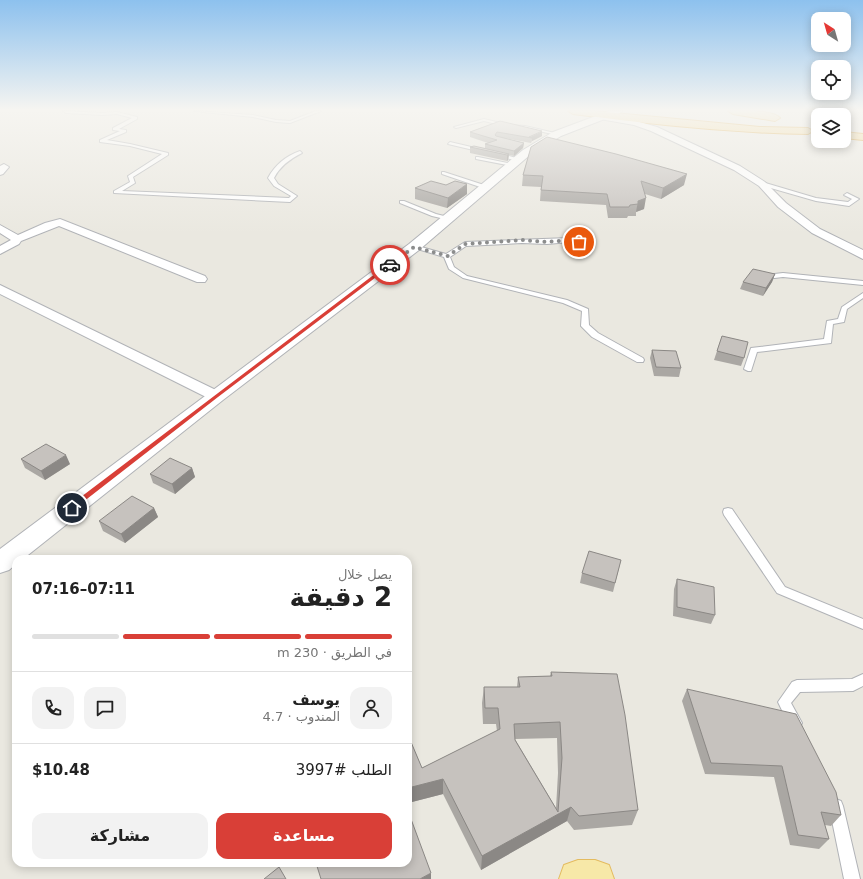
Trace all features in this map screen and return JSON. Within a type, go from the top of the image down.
[{"type":"main road","points":[[578,879],[595,879]]},
{"type":"street","points":[[0,563],[216,396],[414,247],[528,152]]},
{"type":"street","points":[[703,152],[737,168],[762,184],[782,205],[816,231],[863,256]]},
{"type":"street","points":[[0,251],[15,242],[17,239],[49,225],[60,222],[131,252],[201,279]]},
{"type":"street","points":[[0,228],[17,239]]},
{"type":"street","points":[[0,289],[216,396]]},
{"type":"lane","points":[[158,152],[166,154],[130,177],[133,182],[116,192],[290,200],[294,196],[276,185],[272,178],[274,171],[282,162],[300,152]]},
{"type":"lane","points":[[505,152],[523,155]]},
{"type":"lane","points":[[478,158],[523,155]]},
{"type":"lane","points":[[444,173],[485,187]]},
{"type":"lane","points":[[762,184],[815,200],[832,203],[849,204],[856,199],[847,196]]},
{"type":"lane","points":[[402,202],[418,207],[434,215],[449,218]]},
{"type":"lane","points":[[448,256],[465,244],[522,240],[547,242],[570,240],[588,244]]},
{"type":"lane","points":[[414,247],[448,256]]},
{"type":"lane","points":[[448,256],[451,268],[465,277],[565,301],[586,310],[585,326],[596,335],[640,360]]},
{"type":"lane","points":[[766,277],[783,275],[863,283]]},
{"type":"lane","points":[[748,369],[754,350],[828,341],[830,323],[840,320],[844,308],[863,295]]},
{"type":"lane","points":[[728,512],[781,590],[863,624]]},
{"type":"lane","points":[[802,738],[784,702],[797,686],[853,685],[863,680]]},
{"type":"lane","points":[[832,794],[835,801],[852,879]]},
{"type":"building","points":[[493,152],[509,154],[507,155]]},
{"type":"building","points":[[530,152],[608,152],[687,174],[663,188],[641,181],[646,198],[638,201],[638,204],[630,205],[629,207],[610,207],[607,194],[541,190],[543,176],[523,175]]},
{"type":"building","points":[[431,181],[446,185],[455,181],[467,184],[448,198],[415,188]]},
{"type":"building","points":[[753,269],[775,274],[766,288],[743,282]]},
{"type":"building","points":[[722,336],[748,342],[744,358],[717,351]]},
{"type":"building","points":[[652,350],[676,351],[681,368],[656,367]]},
{"type":"building","points":[[46,444],[66,455],[41,471],[21,459]]},
{"type":"building","points":[[170,458],[192,468],[172,484],[150,474]]},
{"type":"building","points":[[132,496],[154,508],[121,534],[99,521]]},
{"type":"building","points":[[589,551],[621,560],[615,583],[582,573]]},
{"type":"building","points":[[677,579],[714,587],[715,615],[677,607]]},
{"type":"building","points":[[551,672],[617,674],[625,715],[638,810],[579,816],[571,807],[482,856],[443,779],[412,787],[412,744],[422,768],[500,729],[498,708],[485,708],[484,687],[520,687],[518,677],[552,676]],"holes":[[[560,722],[562,758],[558,812],[515,740],[514,724]]]},
{"type":"building","points":[[687,689],[796,714],[836,792],[841,815],[821,812],[829,839],[798,835],[782,766],[711,763]]},
{"type":"building","points":[[412,822],[431,873],[420,879],[321,879],[317,867],[412,867]]},
{"type":"building","points":[[279,867],[286,879],[264,879]]},
{"type":"way so far","points":[[390,265],[414,247],[448,256],[465,244],[522,240],[547,242],[570,240],[579,242]]},
{"type":"route","points":[[72,508],[216,396],[390,265]]}]
